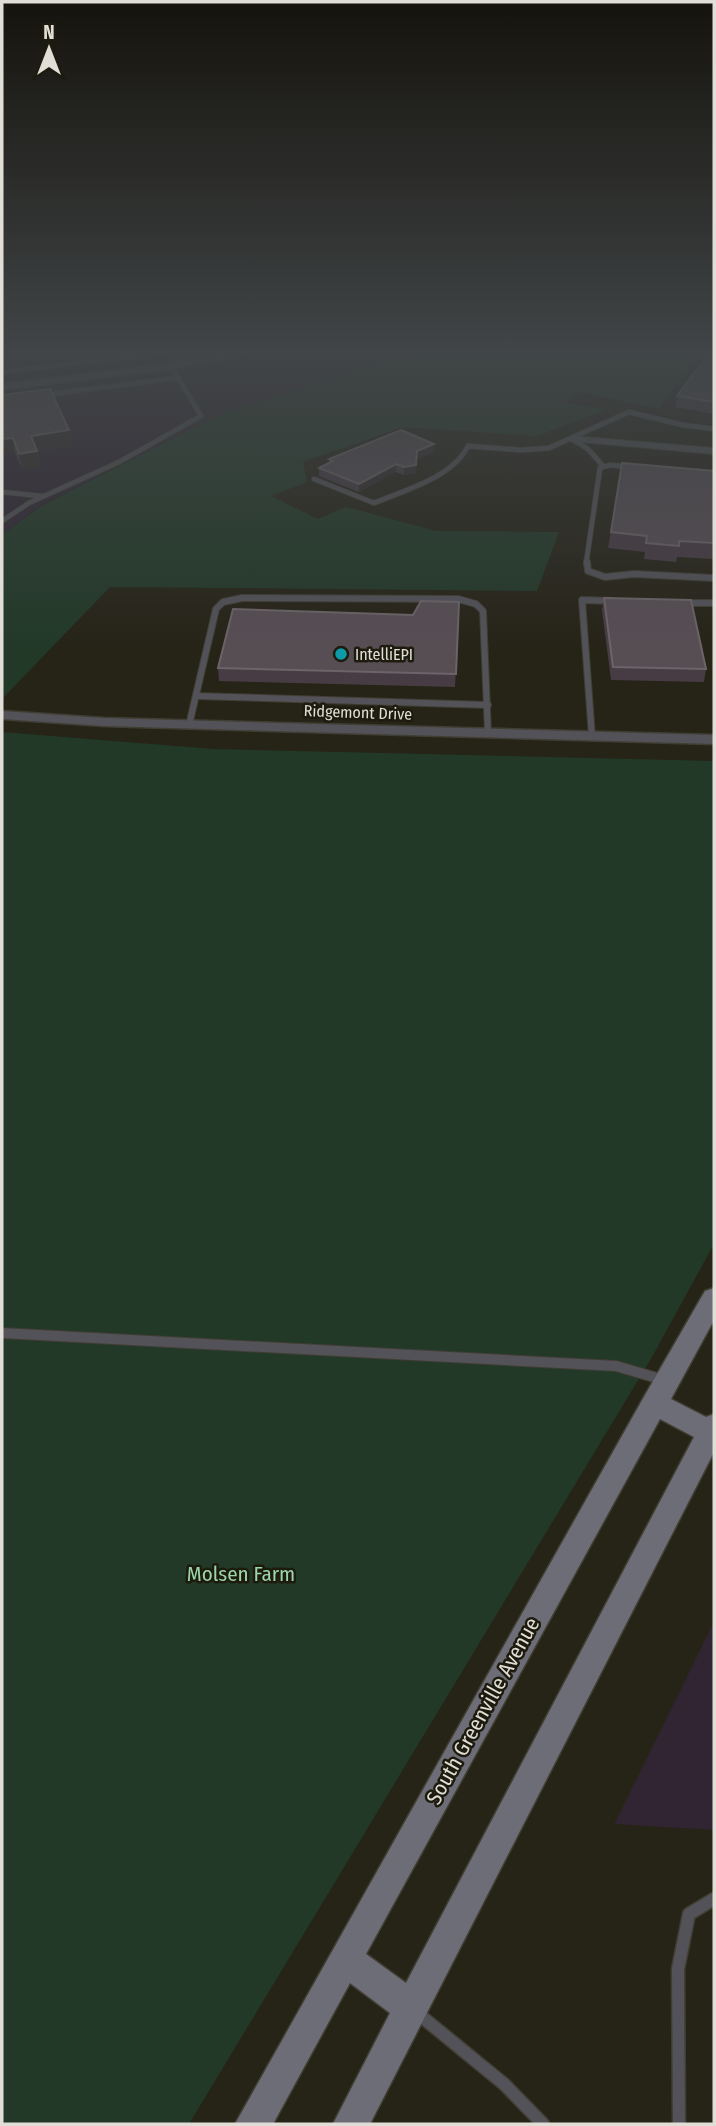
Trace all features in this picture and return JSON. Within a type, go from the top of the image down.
[{"type":"main road","name":"South Greenville Avenue","points":[[253,2124],[714,1298]]},
{"type":"main road","points":[[351,2124],[713,1432],[660,1392]]},
{"type":"main road","points":[[345,1959],[411,2008]]},
{"type":"street","name":"Ridgemont Drive","points":[[2,715],[190,725],[714,740]]},
{"type":"lane","points":[[2,522],[42,496],[136,452]]},
{"type":"lane","points":[[314,479],[374,503],[450,469],[467,452]]},
{"type":"lane","points":[[591,452],[603,466],[633,467]]},
{"type":"lane","points":[[603,466],[599,471],[588,571],[605,577],[634,574],[714,578]]},
{"type":"lane","points":[[2,492],[42,496]]},
{"type":"lane","points":[[190,725],[216,609],[223,602],[242,598],[458,599],[476,604],[483,611],[488,734]]},
{"type":"lane","points":[[592,737],[582,600],[621,601]]},
{"type":"lane","points":[[674,603],[714,604]]},
{"type":"lane","points":[[196,696],[488,705]]},
{"type":"lane","points":[[2,1333],[616,1366],[660,1392]]},
{"type":"lane","points":[[679,2124],[678,1969],[689,1914],[714,1899]]},
{"type":"lane","points":[[411,2008],[504,2084],[543,2124]]},
{"type":"shaded area","points":[[2,452],[145,452],[41,505],[2,535]]},
{"type":"shaded area","points":[[714,1622],[714,1830],[615,1824],[615,1823]]},
{"type":"green space","points":[[146,452],[331,452],[303,462],[307,482],[271,496],[318,519],[346,507],[436,531],[559,532],[537,591],[110,587],[2,699],[2,535],[41,506]]},
{"type":"green space","name":"Molsen Farm","points":[[2,732],[214,749],[714,761],[714,1244],[652,1357],[189,2124],[2,2124]]},
{"type":"building","points":[[346,452],[417,452],[416,465],[404,467],[396,464],[359,484],[319,468],[333,461],[329,459]]},
{"type":"building","points":[[622,463],[714,471],[714,543],[679,541],[679,546],[646,543],[647,536],[611,532]]},
{"type":"building","points":[[604,598],[691,600],[706,669],[613,667]]},
{"type":"building","name":"IntelliEPI","points":[[421,601],[459,602],[456,674],[218,668],[233,609],[413,615]]},
{"type":"place","name":"IntelliEPI","points":[[341,654]]}]
